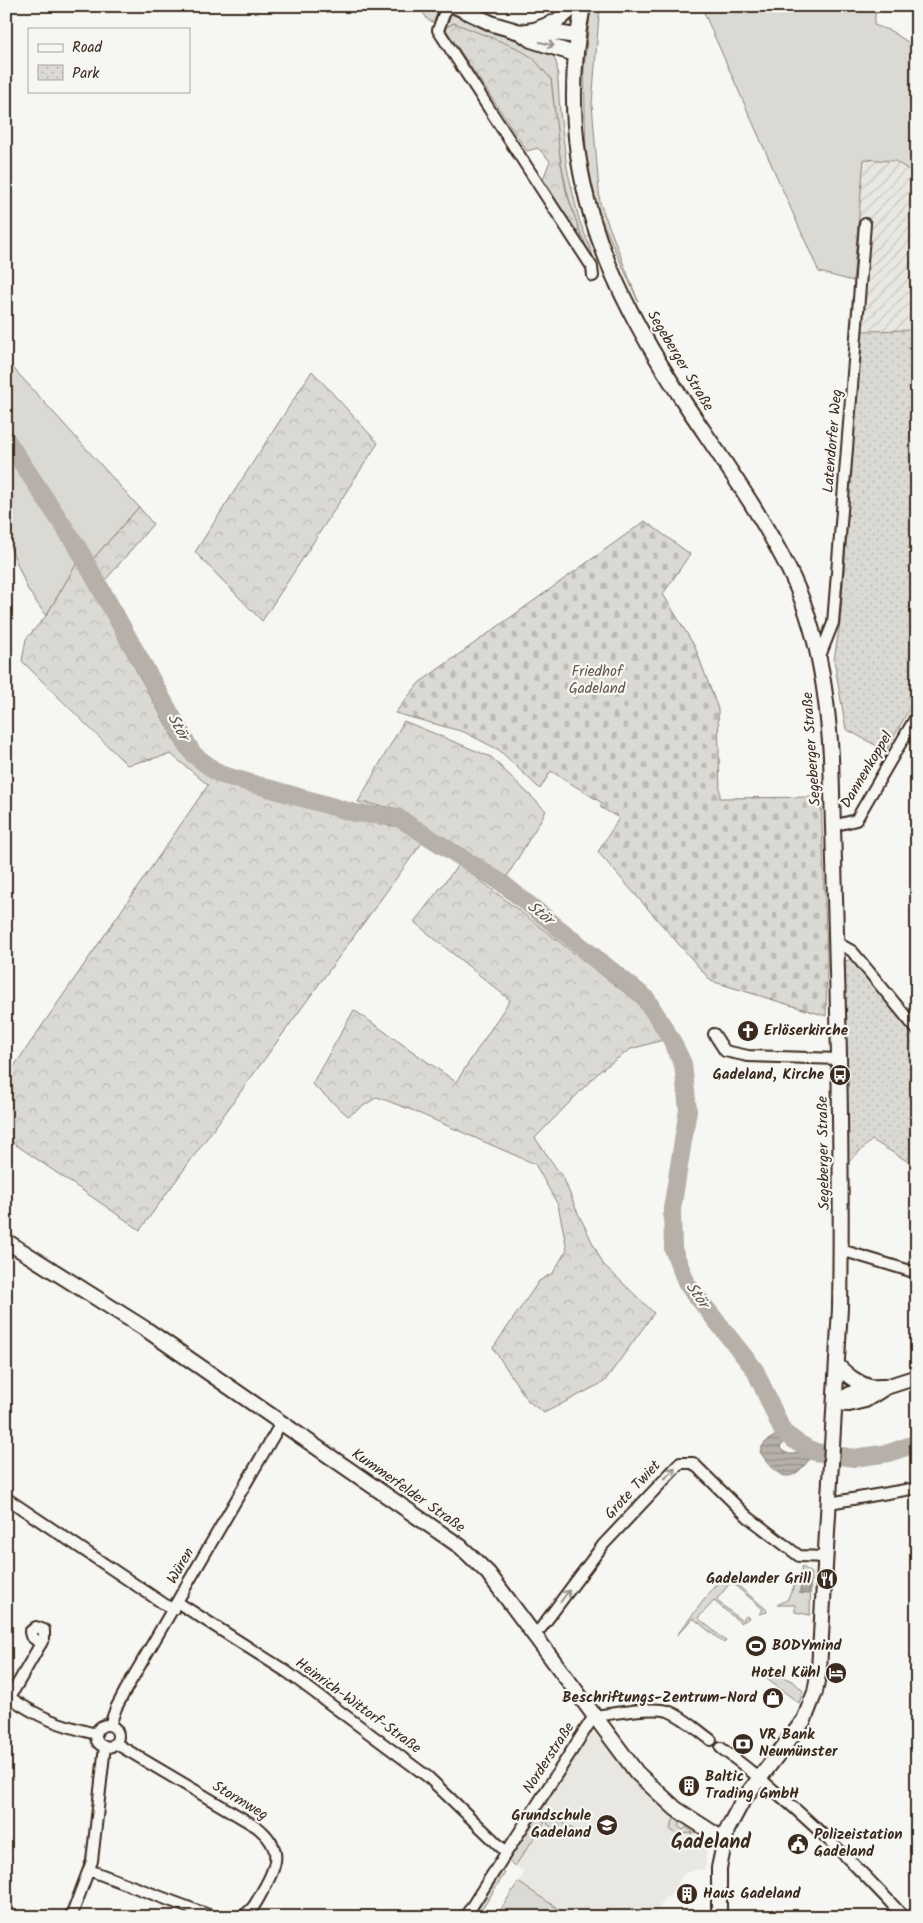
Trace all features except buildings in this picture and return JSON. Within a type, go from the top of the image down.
[{"type":"main road","points":[[456,6],[493,24],[527,31],[577,36]]},
{"type":"main road","points":[[527,31],[557,21],[575,6]]},
{"type":"main road","name":"Segeberger Straße","points":[[583,6],[575,54],[573,103],[577,159],[597,235],[612,272],[647,342],[684,403],[748,497],[786,564],[820,656],[829,718],[836,942],[841,1250],[837,1365],[819,1670],[815,1692],[804,1720],[759,1778],[732,1818],[724,1840],[720,1868],[719,1917]]},
{"type":"main road","points":[[527,31],[531,40],[575,54]]},
{"type":"main road","name":"Kummerfelder Straße","points":[[6,1241],[147,1330],[461,1548],[488,1574],[534,1633],[622,1754],[649,1785],[682,1814],[724,1840]]},
{"type":"main road","points":[[837,1365],[847,1376],[860,1384],[886,1387]]},
{"type":"main road","points":[[835,1403],[849,1404],[865,1400],[886,1387],[917,1376]]},
{"type":"main road","points":[[835,1403],[856,1390],[868,1386]]},
{"type":"street","points":[[447,6],[438,30],[592,267],[593,276]]},
{"type":"street","name":"Latendorfer Weg","points":[[820,656],[833,623],[865,224]]},
{"type":"street","name":"Dannenkoppel","points":[[833,826],[856,820],[917,715]]},
{"type":"street","points":[[836,942],[852,951],[915,1022]]},
{"type":"street","points":[[714,1034],[725,1051],[748,1056],[838,1059]]},
{"type":"street","points":[[841,1250],[917,1273]]},
{"type":"street","name":"Würen","points":[[110,1726],[116,1708],[281,1422]]},
{"type":"street","name":"Grote Twiet","points":[[534,1633],[541,1628],[603,1545],[680,1463],[693,1464],[748,1517],[799,1556],[826,1556]]},
{"type":"street","points":[[829,1503],[917,1488]]},
{"type":"street","name":"Heinrich-Wittorf-Straße","points":[[6,1498],[175,1606],[287,1672],[428,1776],[506,1852]]},
{"type":"street","points":[[41,1644],[8,1696],[31,1712],[53,1722],[96,1734]]},
{"type":"street","points":[[594,1716],[654,1709],[666,1710],[677,1715],[710,1740]]},
{"type":"street","name":"Norderstraße","points":[[465,1917],[594,1716]]},
{"type":"street","points":[[101,1726],[110,1726],[117,1732],[115,1743],[105,1746],[98,1743],[96,1734],[101,1726]]},
{"type":"street","name":"Stormweg","points":[[115,1743],[257,1827],[272,1842],[276,1857],[273,1872],[255,1905],[241,1917]]},
{"type":"street","points":[[71,1917],[90,1870],[105,1746]]},
{"type":"street","points":[[721,1748],[759,1778],[838,1849],[904,1917]]},
{"type":"street","points":[[90,1870],[214,1917]]},
{"type":"shaded area","points":[[864,159],[895,161],[917,175],[917,330],[849,330]]},
{"type":"shaded area","points":[[783,1432],[787,1435],[780,1448],[783,1451],[793,1454],[806,1448],[815,1452],[800,1470],[787,1476],[775,1470],[760,1452],[766,1442]]},
{"type":"shaded area","points":[[807,1578],[809,1580],[809,1594],[799,1593],[804,1579]]},
{"type":"shaded area","name":"Grundschule Gadeland","points":[[595,1733],[647,1795],[707,1843],[705,1869],[688,1871],[682,1876],[669,1897],[666,1896],[654,1917],[593,1917],[590,1915],[589,1917],[570,1917],[518,1882],[525,1872],[508,1861],[590,1734]]},
{"type":"green space","points":[[418,6],[446,6],[488,30],[551,50],[557,65],[560,112],[567,168],[579,219],[597,266],[585,244],[569,199],[559,152],[551,79],[454,23],[445,28],[428,20]]},
{"type":"green space","points":[[591,6],[602,6],[599,15],[592,104],[600,203],[638,301],[598,212],[586,155],[584,67]]},
{"type":"green space","points":[[701,6],[876,6],[874,25],[891,31],[917,48],[917,175],[895,161],[864,159],[853,281],[819,272]]},
{"type":"green space","points":[[454,23],[515,47],[533,58],[551,79],[566,191],[584,244],[543,179],[550,161],[538,148],[527,151],[445,28]]},
{"type":"green space","points":[[917,330],[917,695],[886,751],[846,729],[834,660],[840,623],[862,331]]},
{"type":"green space","points":[[6,360],[139,507],[92,560],[77,563],[46,616],[28,590],[6,537]]},
{"type":"green space","points":[[312,371],[378,443],[262,621],[195,552]]},
{"type":"green space","points":[[139,507],[153,524],[103,583],[92,560]]},
{"type":"green space","name":"Friedhof Gadeland","points":[[645,521],[690,554],[663,594],[695,647],[718,709],[720,798],[821,797],[827,959],[826,1016],[711,981],[598,852],[619,818],[600,807],[602,803],[551,771],[540,789],[499,750],[464,732],[395,713],[419,683]]},
{"type":"green space","points":[[77,563],[181,752],[214,777],[358,821],[401,827],[424,840],[140,1230],[6,1138],[6,1078],[208,785],[171,754],[127,765],[22,661],[26,639],[46,616]]},
{"type":"green space","points":[[404,721],[491,757],[546,811],[505,880],[400,809],[358,802]]},
{"type":"green space","points":[[459,864],[637,1002],[663,1040],[631,1049],[601,1070],[535,1138],[564,1179],[576,1209],[603,1264],[654,1313],[604,1382],[544,1413],[528,1401],[493,1348],[539,1281],[553,1273],[567,1249],[558,1205],[535,1164],[377,1097],[348,1116],[312,1084],[354,1010],[456,1082],[510,1000],[414,922]]},
{"type":"green space","points":[[851,959],[860,964],[917,1035],[917,1167],[872,1140],[848,1162],[844,1059],[844,962]]},
{"type":"green space","points":[[802,1566],[811,1573],[810,1615],[795,1612],[795,1605],[777,1605],[787,1600],[801,1573]]},
{"type":"green space","points":[[724,1574],[766,1609],[767,1612],[759,1614],[763,1609],[731,1582],[716,1600],[742,1621],[746,1616],[749,1618],[741,1623],[714,1601],[698,1618],[726,1641],[724,1643],[693,1618],[677,1635]]},
{"type":"green space","points":[[773,1673],[794,1682],[803,1691],[799,1703],[767,1679]]},
{"type":"green space","points":[[552,1816],[579,1833],[573,1841],[547,1824]]},
{"type":"green space","points":[[537,1817],[545,1822],[515,1866],[508,1861]]},
{"type":"green space","points":[[674,1818],[680,1823],[678,1826],[683,1830],[686,1827],[694,1833],[676,1834],[670,1829]]},
{"type":"green space","points":[[502,1871],[505,1873],[477,1917],[473,1917]]},
{"type":"green space","points":[[518,1882],[563,1912],[570,1917],[496,1917]]},
{"type":"waterway","name":"Stör","points":[[6,439],[78,548],[193,754],[219,774],[355,813],[397,817],[502,883],[646,998],[671,1039],[683,1064],[688,1110],[672,1209],[673,1249],[687,1284],[755,1370],[783,1432],[798,1443],[815,1452],[854,1458],[889,1453],[917,1443]]},
{"type":"place","name":"Erlöserkirche","points":[[748,1031]]},
{"type":"place","name":"Gadeland, Kirche","points":[[840,1075]]},
{"type":"place","name":"Gadelander Grill","points":[[827,1579]]},
{"type":"place","name":"BODYmind","points":[[756,1646]]},
{"type":"place","name":"Hotel Kühl","points":[[836,1673]]},
{"type":"place","name":"Beschriftungs-Zentrum-Nord","points":[[773,1698]]},
{"type":"place","name":"VR Bank Neumünster","points":[[743,1744]]},
{"type":"place","name":"Baltic Trading GmbH","points":[[689,1786]]},
{"type":"place","name":"Grundschule Gadeland","points":[[607,1825]]},
{"type":"place","name":"Polizeistation Gadeland","points":[[798,1844]]},
{"type":"place","name":"Haus Gadeland","points":[[687,1894]]},
{"type":"district","name":"Gadeland","points":[[711,1843]]}]
